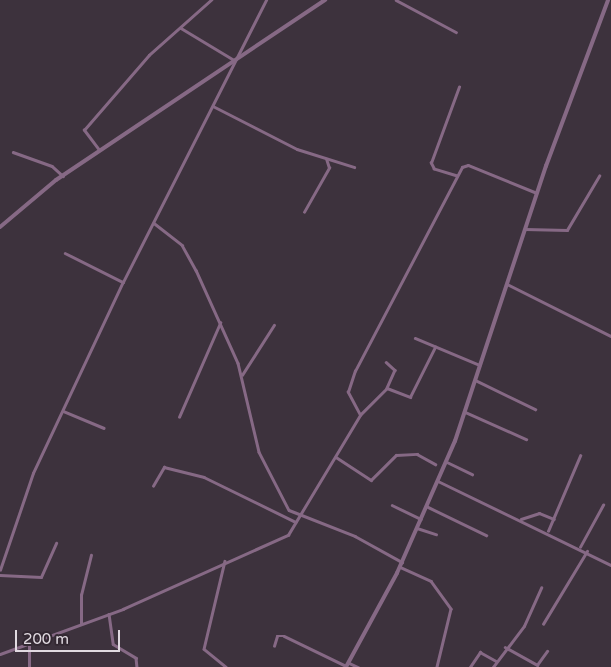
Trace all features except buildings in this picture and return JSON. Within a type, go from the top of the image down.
[{"type":"street","points":[[100,150],[84,130],[149,55],[210,0]]},
{"type":"street","points":[[0,570],[26,490],[62,411],[123,282],[266,0]]},
{"type":"street","points":[[0,227],[63,176],[100,150],[325,0]]},
{"type":"street","points":[[396,0],[456,32]]},
{"type":"street","points":[[347,665],[400,567],[446,462],[465,412],[537,193],[608,0]]},
{"type":"street","points":[[181,28],[236,60]]},
{"type":"street","points":[[457,176],[434,169],[431,163],[459,87]]},
{"type":"street","points":[[213,106],[297,149],[354,167]]},
{"type":"street","points":[[13,152],[52,166],[63,176]]},
{"type":"street","points":[[304,212],[329,168],[326,159]]},
{"type":"street","points":[[360,415],[348,392],[353,376],[457,176],[468,165],[537,193]]},
{"type":"street","points":[[525,229],[567,230],[599,176]]},
{"type":"street","points":[[154,223],[188,253],[242,375],[259,452],[283,501],[299,517],[355,536],[402,562]]},
{"type":"street","points":[[65,253],[123,282]]},
{"type":"street","points":[[507,284],[611,336]]},
{"type":"street","points":[[179,417],[220,323]]},
{"type":"street","points":[[242,375],[274,325]]},
{"type":"street","points":[[415,338],[480,365]]},
{"type":"street","points":[[387,388],[409,397],[435,347]]},
{"type":"street","points":[[0,654],[109,614],[225,561],[288,535],[360,415],[387,388],[395,370],[386,362]]},
{"type":"street","points":[[475,380],[535,409]]},
{"type":"street","points":[[62,411],[104,428]]},
{"type":"street","points":[[465,412],[526,440]]},
{"type":"street","points":[[335,457],[370,480],[396,455],[417,454],[435,464]]},
{"type":"street","points":[[548,531],[580,456]]},
{"type":"street","points":[[446,462],[472,474]]},
{"type":"street","points":[[153,486],[164,468],[204,477],[296,522]]},
{"type":"street","points":[[438,481],[588,550],[611,565]]},
{"type":"street","points":[[392,505],[421,519]]},
{"type":"street","points":[[580,547],[603,505]]},
{"type":"street","points":[[426,506],[486,534]]},
{"type":"street","points":[[522,519],[539,513],[554,519]]},
{"type":"street","points":[[417,528],[436,534]]},
{"type":"street","points":[[0,575],[41,577],[56,544]]},
{"type":"street","points":[[542,624],[588,550]]},
{"type":"street","points":[[81,623],[82,595],[91,555]]},
{"type":"street","points":[[225,561],[204,649],[226,667]]},
{"type":"street","points":[[400,567],[431,581],[451,609],[438,667]]},
{"type":"street","points":[[493,667],[505,647],[524,626],[541,588]]},
{"type":"street","points":[[109,614],[113,644],[136,658],[136,667]]},
{"type":"street","points":[[274,646],[277,636],[284,636],[347,665],[358,667]]},
{"type":"street","points":[[28,667],[29,644]]},
{"type":"street","points":[[505,647],[537,665],[547,651]]},
{"type":"street","points":[[470,667],[480,652],[496,661]]}]
